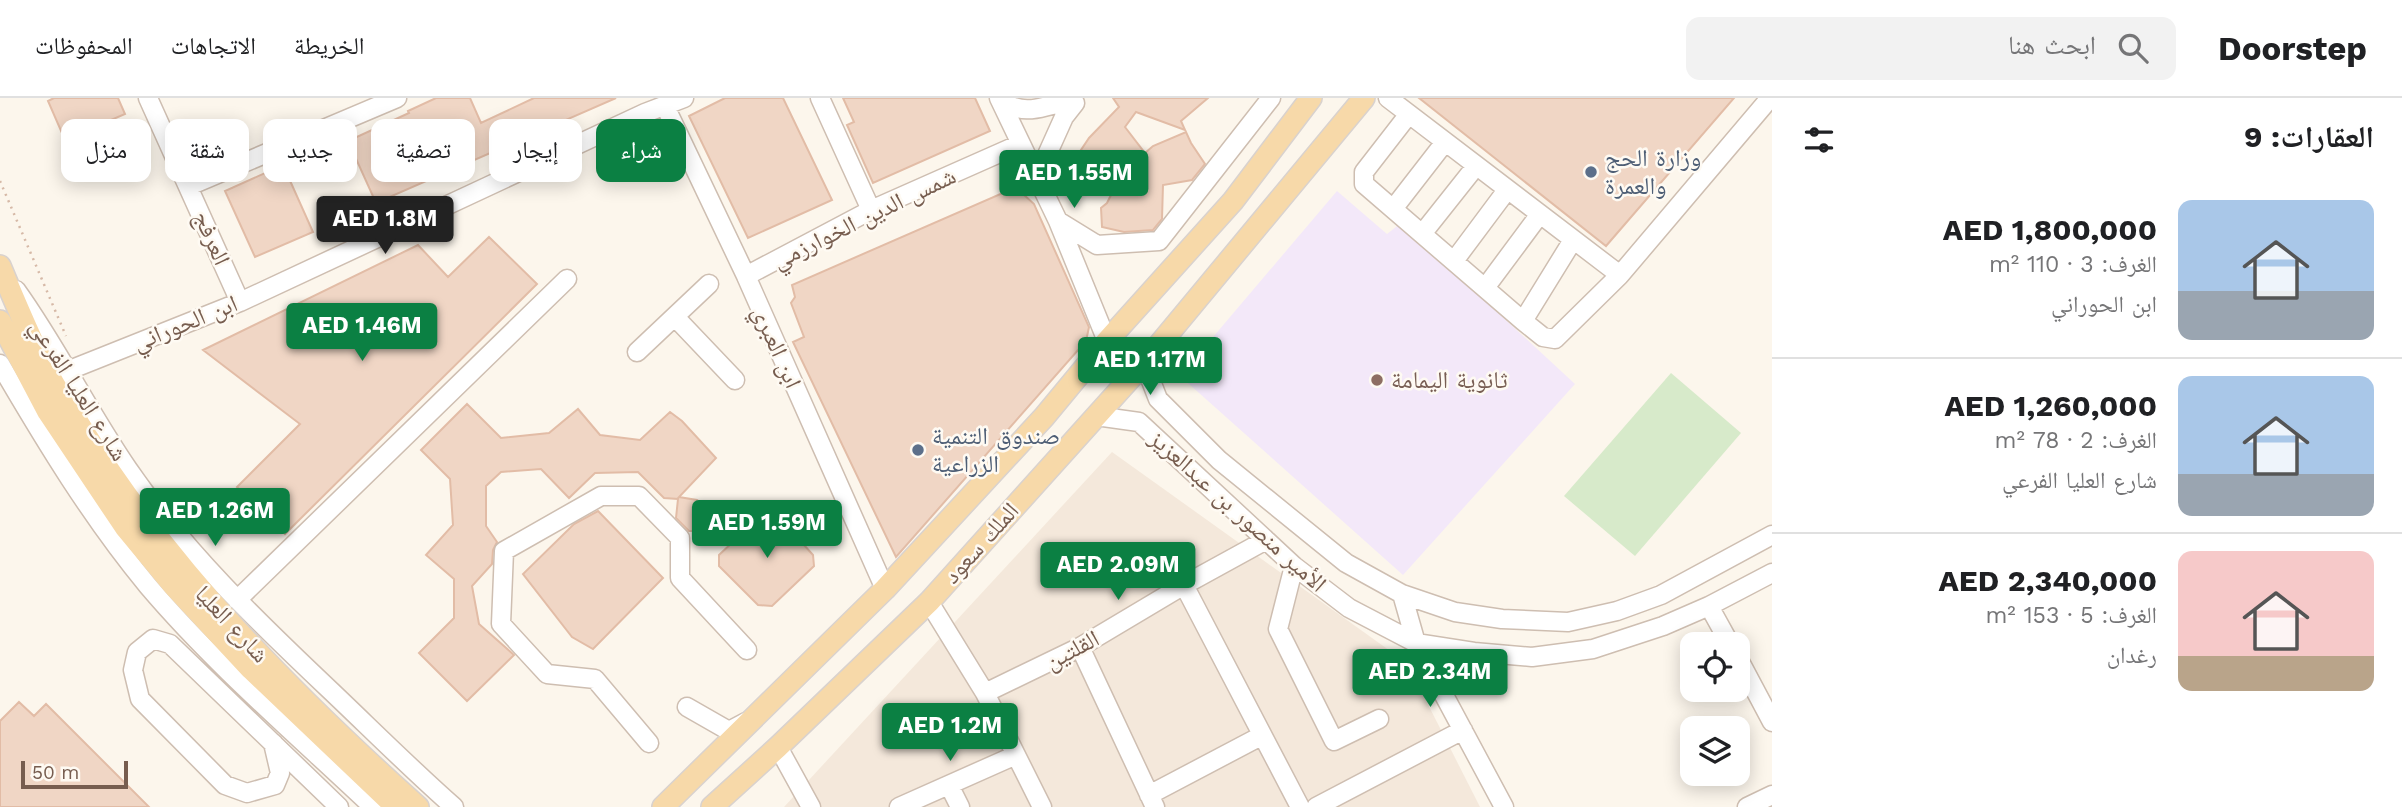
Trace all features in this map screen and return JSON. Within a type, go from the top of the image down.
[{"type":"main road","name":"الملك سعود","points":[[663,807],[886,589],[1044,417],[1107,341],[1233,201],[1311,98]]},
{"type":"main road","name":"الملك سعود","points":[[712,807],[929,601],[1144,363],[1364,98]]},
{"type":"main road","name":"شارع العليا","points":[[1,268],[28,334],[51,380],[101,459],[159,540],[245,639],[375,769],[418,807]]},
{"type":"main road","name":"شارع العليا","points":[[0,321],[48,412],[133,536],[173,585],[250,669],[396,807]]},
{"type":"street","name":"العرفج","points":[[148,98],[240,302]]},
{"type":"street","points":[[189,186],[397,98]]},
{"type":"street","name":"ابن الحوراني","points":[[73,369],[240,302],[642,106],[665,106],[684,98]]},
{"type":"street","points":[[820,98],[871,210]]},
{"type":"street","points":[[1058,221],[1097,244],[1159,241],[1271,98]]},
{"type":"street","points":[[1388,98],[1620,275]]},
{"type":"street","points":[[1409,114],[1364,172],[1364,184],[1522,321],[1543,337],[1555,340],[1620,275],[1770,98]]},
{"type":"street","points":[[1000,100],[1019,111],[1037,110],[1065,102],[1075,103],[1064,117],[1037,177]]},
{"type":"street","points":[[1000,100],[1058,221],[1107,341]]},
{"type":"street","name":"ابن العبري","points":[[665,106],[746,276],[886,589]]},
{"type":"street","points":[[1392,209],[1445,142]]},
{"type":"street","name":"شمس الدين الخوارزمي","points":[[746,276],[871,210],[1020,144]]},
{"type":"street","points":[[1422,234],[1476,166]]},
{"type":"street","points":[[1454,261],[1507,190]]},
{"type":"street","points":[[1485,288],[1539,214]]},
{"type":"street","points":[[1522,321],[1573,240]]},
{"type":"street","name":"شارع العليا الفرعي","points":[[1,268],[73,369],[128,470],[195,553],[237,600],[454,807]]},
{"type":"street","points":[[237,600],[567,279]]},
{"type":"street","points":[[637,352],[709,284]]},
{"type":"street","points":[[675,317],[735,380]]},
{"type":"street","name":"الأمير منصور بن عبدالعزيز","points":[[1144,363],[1158,399],[1219,460],[1346,562],[1402,594],[1455,612],[1502,619],[1568,622],[1616,611],[1661,595],[1772,535]]},
{"type":"street","points":[[0,364],[61,466],[148,586],[240,682],[373,807]]},
{"type":"street","points":[[1182,463],[1152,423],[1153,417],[1158,415],[1219,460]]},
{"type":"street","name":"الأمير منصور بن عبدالعزيز","points":[[1096,416],[1139,422],[1294,566],[1349,608],[1416,643],[1532,657],[1593,649],[1663,626],[1709,606],[1772,573]]},
{"type":"street","points":[[649,743],[595,679],[547,674],[501,624],[504,551],[601,496],[639,496],[680,538],[680,579],[747,650]]},
{"type":"street","name":"القلتين","points":[[985,693],[1080,647],[1266,540]]},
{"type":"street","points":[[1294,566],[1278,629],[1334,741],[1379,719]]},
{"type":"street","points":[[1184,585],[1300,807]]},
{"type":"street","points":[[1402,594],[1416,643],[1504,807]]},
{"type":"street","points":[[929,601],[985,693],[1042,807]]},
{"type":"street","points":[[1709,606],[1723,632]]},
{"type":"street","points":[[273,743],[280,773],[275,785],[247,793],[225,785],[140,699],[133,670],[136,652],[153,639],[170,645],[224,697],[273,743],[340,807]]},
{"type":"street","points":[[1080,647],[1152,801],[1261,736]]},
{"type":"street","points":[[1750,681],[1772,722]]},
{"type":"street","points":[[224,697],[240,682]]},
{"type":"street","points":[[687,707],[729,731],[752,719]]},
{"type":"street","points":[[1316,807],[1463,730]]},
{"type":"street","points":[[778,747],[811,807]]},
{"type":"street","points":[[899,807],[1016,755]]},
{"type":"street","points":[[949,785],[960,807]]},
{"type":"street","points":[[1748,807],[1772,795]]},
{"type":"path","points":[[0,181],[73,369]]},
{"type":"shaded area","name":"ثانوية اليمامة","points":[[1337,191],[1387,234],[1401,223],[1575,384],[1403,575],[1180,376]]},
{"type":"shaded area","points":[[1112,452],[1407,663],[1480,807],[784,807]]},
{"type":"green space","points":[[1671,373],[1741,433],[1635,556],[1564,496]]},
{"type":"building","points":[[54,98],[118,98],[125,114],[113,119],[61,119],[61,131],[48,101]]},
{"type":"building","points":[[436,98],[470,98],[481,123],[489,119],[489,154],[475,160],[475,119],[396,119],[409,113],[408,111]]},
{"type":"building","points":[[534,98],[616,98],[568,119],[489,119]]},
{"type":"building","points":[[725,98],[783,98],[832,200],[748,238],[689,116]]},
{"type":"building","points":[[843,98],[975,98],[990,131],[873,183],[847,125],[854,122]]},
{"type":"building","points":[[1113,98],[1208,98],[1181,121],[1185,130],[1136,112],[1125,127],[1145,153],[1153,146],[1186,132],[1205,164],[1192,180],[1163,185],[1162,219],[1153,230],[1124,232],[1102,227],[1101,208],[1107,203],[1116,185],[1102,166],[1085,159],[1086,153],[1081,150],[1119,107]]},
{"type":"building","name":"وزارة الحج والعمرة","points":[[1419,98],[1734,98],[1606,246]]},
{"type":"building","points":[[371,130],[371,182],[424,182],[376,203],[357,161],[357,137]]},
{"type":"building","points":[[263,174],[263,182],[291,182],[313,232],[255,257],[225,191]]},
{"type":"building","name":"صندوق التنمية الزراعية","points":[[1005,192],[1023,194],[1034,204],[1089,327],[1086,341],[896,557],[793,342],[804,337],[791,303],[795,297],[792,285]]},
{"type":"building","points":[[489,237],[537,284],[285,534],[237,487],[300,424],[203,350],[418,245],[448,277]]},
{"type":"building","points":[[467,404],[501,438],[549,433],[578,409],[600,435],[640,440],[670,412],[682,421],[716,458],[679,497],[697,500],[706,507],[707,522],[704,527],[695,531],[689,531],[676,518],[678,499],[664,498],[638,472],[595,473],[569,498],[541,469],[501,472],[486,486],[486,526],[497,542],[493,550],[492,564],[472,586],[479,624],[514,655],[467,701],[419,653],[454,618],[454,579],[426,555],[453,525],[450,479],[421,450]]},
{"type":"building","points":[[598,511],[663,578],[593,649],[572,637],[523,574],[574,524]]},
{"type":"building","points":[[763,514],[776,514],[813,555],[814,566],[772,606],[758,605],[719,566],[719,555]]},
{"type":"building","points":[[19,702],[34,716],[46,704],[149,807],[0,807],[0,721]]},
{"type":"place","name":"وزارة الحج والعمرة","points":[[1591,172]]},
{"type":"place","name":"ثانوية اليمامة","points":[[1377,380]]},
{"type":"place","name":"صندوق التنمية الزراعية","points":[[918,450]]}]
